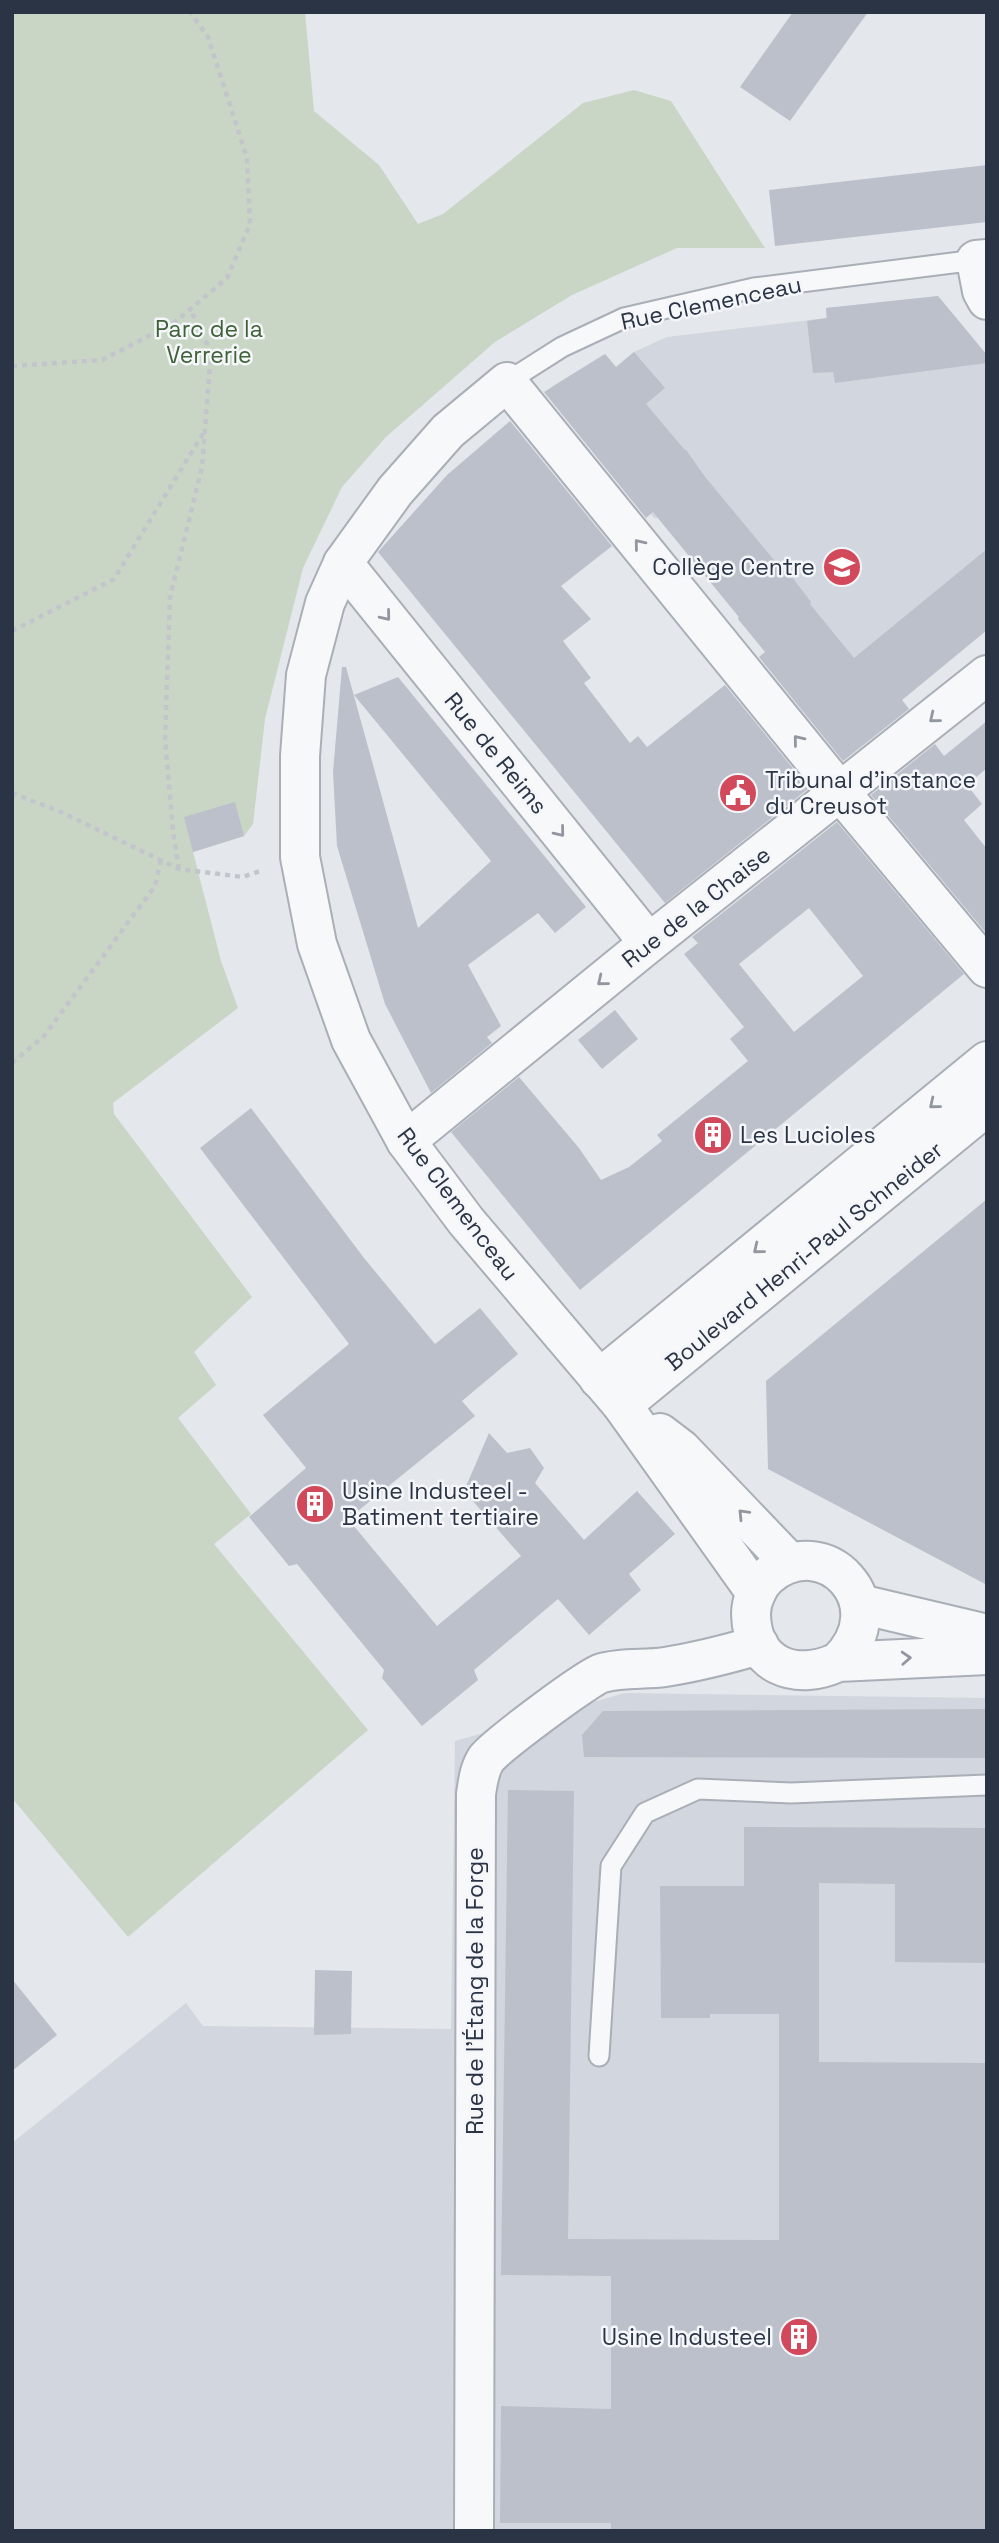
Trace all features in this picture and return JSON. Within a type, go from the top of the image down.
[{"type":"street","points":[[982,260],[982,291],[987,300]]},
{"type":"street","points":[[507,382],[987,968]]},
{"type":"street","name":"Rue Clemenceau","points":[[507,382],[449,430],[395,491],[343,564],[325,603],[306,675],[300,756],[300,857],[317,944],[351,1040],[406,1141],[466,1221],[610,1392],[756,1593]]},
{"type":"street","name":"Rue de Reims","points":[[343,564],[649,943]]},
{"type":"street","name":"Rue de la Chaise","points":[[406,1141],[649,943],[987,675]]},
{"type":"street","name":"Boulevard Henri-Paul Schneider","points":[[610,1392],[987,1061]]},
{"type":"street","name":"Boulevard Henri-Paul Schneider","points":[[610,1392],[987,1106]]},
{"type":"street","name":"Rue Clemenceau","points":[[610,1392],[681,1449],[790,1563]]},
{"type":"street","points":[[838,1662],[850,1650],[858,1636],[862,1620],[860,1604],[853,1587],[841,1574],[826,1564],[808,1561],[790,1563],[776,1570],[764,1580],[756,1593],[751,1611],[752,1629],[759,1645],[771,1659],[786,1668],[804,1672],[822,1669],[838,1662],[987,1655]]},
{"type":"street","points":[[860,1604],[987,1634]]},
{"type":"street","name":"Rue de l'Étang de la Forge","points":[[474,2531],[476,1794],[480,1770],[488,1757],[505,1742],[601,1673],[701,1661],[759,1645]]},
{"type":"lane","name":"Rue Clemenceau","points":[[507,382],[562,347],[624,318],[754,288],[982,260]]},
{"type":"lane","points":[[599,2056],[611,1866],[646,1812],[698,1789],[791,1793],[987,1786]]},
{"type":"path","points":[[12,366],[102,360],[174,323],[227,278],[250,224],[247,158],[208,37],[190,12]]},
{"type":"path","points":[[179,869],[165,739],[170,597],[202,467],[211,352],[190,309]]},
{"type":"path","points":[[12,631],[114,579],[205,431]]},
{"type":"path","points":[[12,793],[61,812],[179,869],[243,877],[300,857]]},
{"type":"path","points":[[12,1063],[44,1036],[155,886],[161,860]]},
{"type":"shaded area","name":"Collège Centre","points":[[938,296],[987,356],[987,630],[845,747],[658,518],[654,518],[633,491],[634,488],[551,387],[605,354],[616,367],[634,352],[667,337],[826,318],[826,308]]},
{"type":"shaded area","points":[[625,1693],[987,1698],[987,2531],[12,2531],[12,2143],[186,2003],[203,2026],[451,2029],[455,1741]]},
{"type":"green space","name":"Parc de la Verrerie","points":[[12,12],[305,12],[314,111],[379,165],[418,224],[443,214],[583,103],[634,90],[671,101],[765,248],[677,248],[572,295],[495,342],[386,437],[342,487],[303,568],[265,719],[253,824],[244,836],[193,852],[221,961],[238,1008],[113,1103],[114,1114],[252,1297],[194,1352],[216,1385],[178,1418],[251,1514],[214,1544],[368,1730],[128,1937],[12,1798]]},
{"type":"building","points":[[793,12],[868,12],[790,121],[740,87]]},
{"type":"building","points":[[987,165],[987,222],[775,246],[769,190]]},
{"type":"building","points":[[938,296],[987,355],[987,363],[835,383],[833,372],[813,373],[807,321],[827,318],[826,308]]},
{"type":"building","points":[[634,352],[665,388],[646,404],[789,578],[792,577],[810,604],[854,658],[987,549],[987,630],[902,700],[909,709],[843,761],[759,657],[765,652],[739,617],[653,512],[646,518],[544,392],[605,354],[616,367]]},
{"type":"building","points":[[510,421],[612,546],[561,586],[591,619],[563,641],[591,678],[584,683],[630,743],[638,736],[647,747],[725,685],[809,788],[665,903],[378,552],[447,475]]},
{"type":"building","points":[[342,667],[346,667],[418,928],[491,861],[354,695],[398,677],[586,907],[555,933],[538,913],[468,965],[501,1026],[487,1037],[492,1043],[431,1093],[385,1004],[337,846],[333,772]]},
{"type":"building","points":[[987,721],[987,768],[967,785],[982,804],[964,820],[987,849],[987,934],[871,795],[935,744],[944,756]]},
{"type":"building","points":[[235,802],[244,836],[193,852],[184,817]]},
{"type":"building","points":[[837,822],[964,974],[580,1290],[451,1132],[519,1077],[579,1148],[601,1180],[629,1167],[662,1141],[657,1135],[748,1061],[730,1039],[744,1027],[684,954],[698,943],[692,937]],"holes":[[[809,908],[863,976],[794,1032],[739,964]]]},
{"type":"building","points":[[615,1010],[638,1039],[602,1069],[578,1040]]},
{"type":"building","name":"Usine Industeel - Batiment tertiaire","points":[[251,1108],[364,1258],[435,1344],[480,1308],[518,1354],[462,1401],[475,1416],[348,1519],[437,1626],[521,1556],[464,1491],[489,1433],[507,1453],[530,1448],[544,1468],[535,1483],[584,1540],[637,1491],[675,1534],[629,1574],[641,1590],[589,1635],[558,1599],[474,1670],[478,1680],[422,1726],[382,1678],[384,1670],[297,1564],[289,1566],[249,1517],[306,1468],[263,1415],[349,1344],[200,1148]]},
{"type":"building","points":[[987,1199],[987,1585],[768,1469],[766,1381]]},
{"type":"building","points":[[987,1709],[987,1758],[584,1757],[582,1735],[603,1711]]},
{"type":"building","name":"Usine Industeel","points":[[508,1790],[574,1791],[568,2239],[779,2240],[779,2014],[710,2014],[710,2018],[661,2018],[660,1886],[744,1886],[744,1827],[987,1828],[987,1963],[895,1962],[895,1884],[819,1883],[819,2062],[987,2063],[987,2531],[611,2531],[611,2523],[500,2523],[501,2406],[611,2409],[611,2276],[501,2275]]},
{"type":"building","points":[[315,1970],[352,1971],[351,2034],[314,2035]]},
{"type":"building","points":[[12,1979],[57,2035],[12,2071]]},
{"type":"place","name":"Collège Centre","points":[[842,567]]},
{"type":"place","name":"Tribunal d'instance du Creusot","points":[[738,793]]},
{"type":"place","name":"Les Lucioles","points":[[713,1135]]},
{"type":"place","name":"Usine Industeel - Batiment tertiaire","points":[[315,1504]]},
{"type":"place","name":"Usine Industeel","points":[[799,2337]]}]
